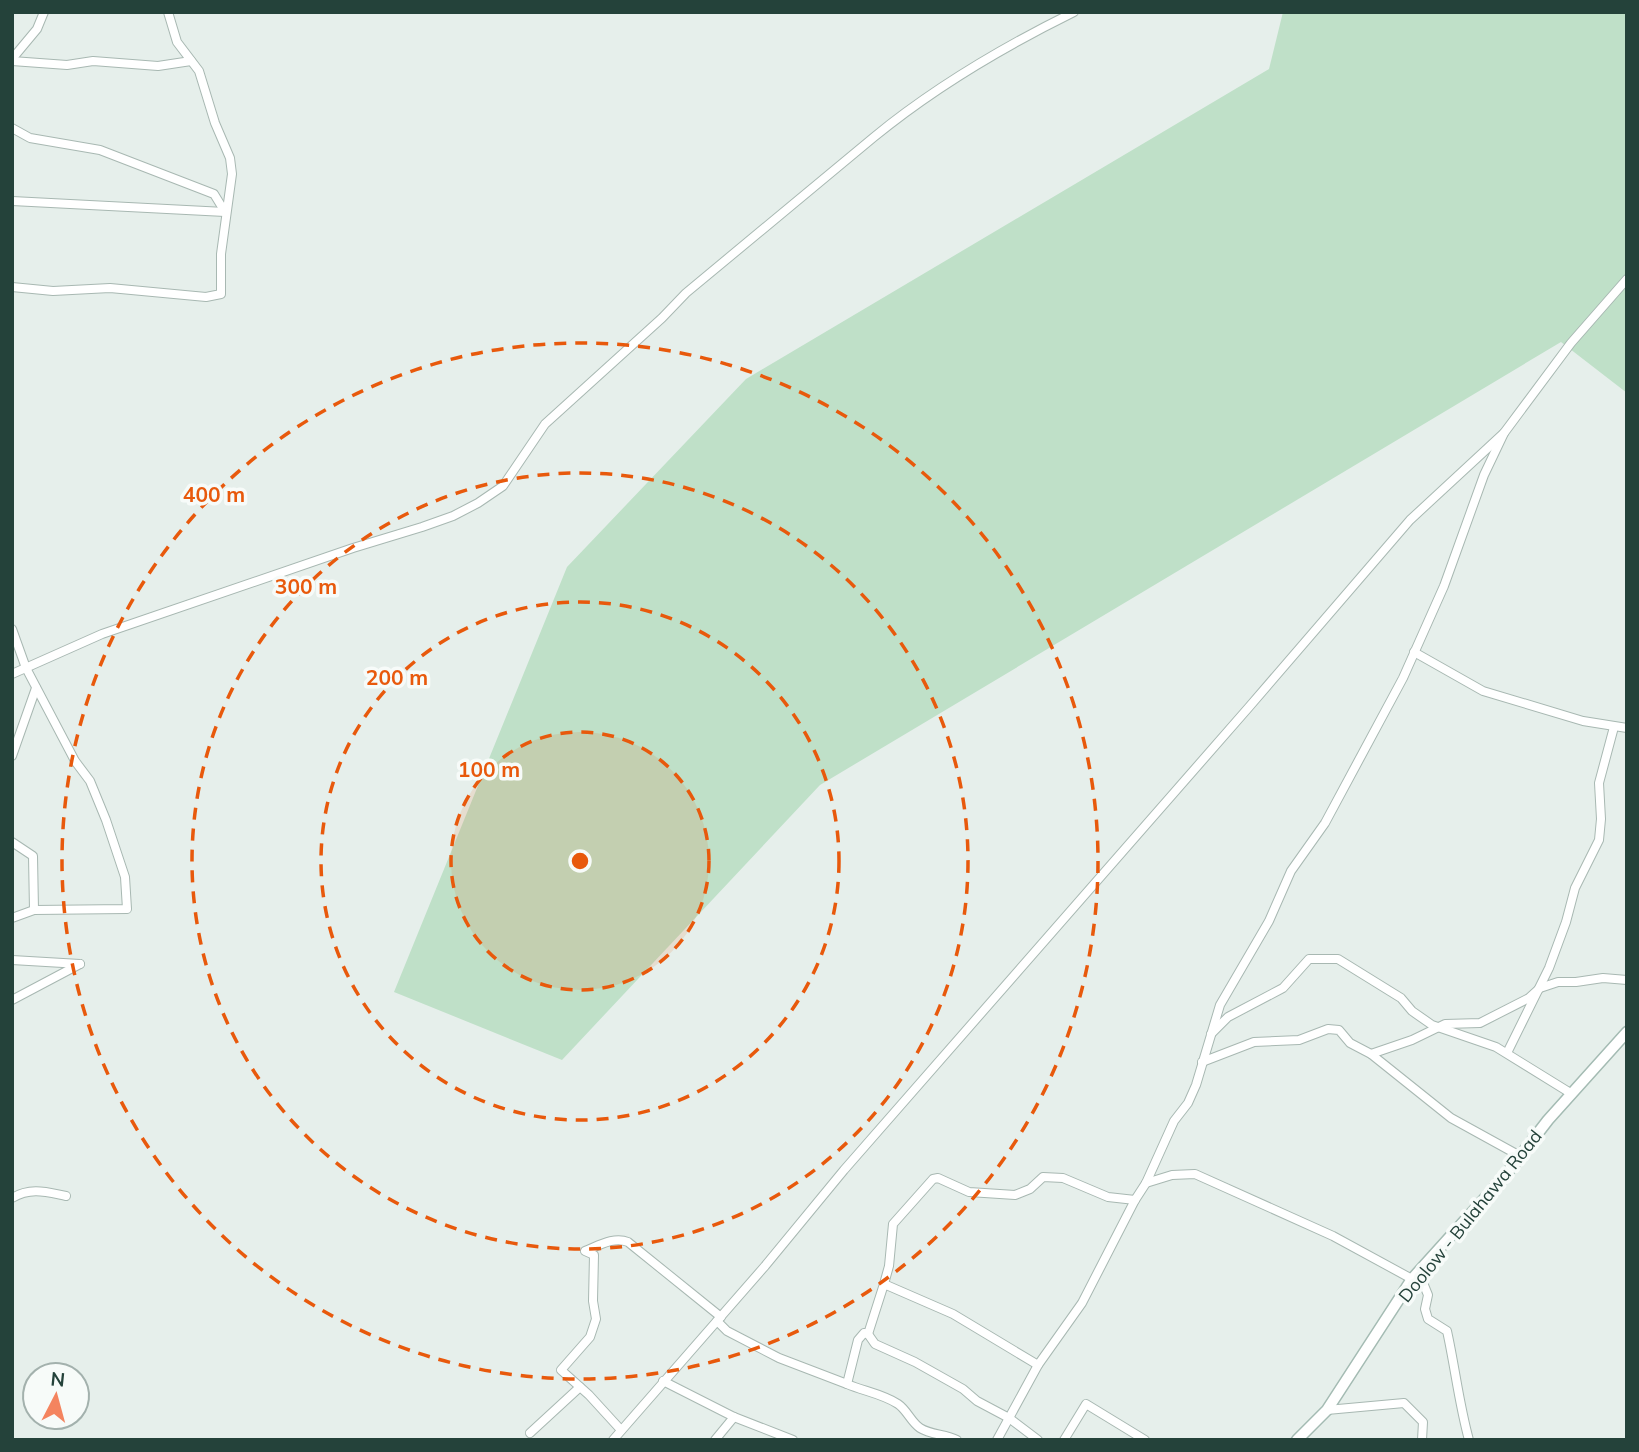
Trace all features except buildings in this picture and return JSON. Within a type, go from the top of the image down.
[{"type":"main road","name":"Doolow - Bulahawa Road","points":[[1297,1440],[1327,1410],[1415,1276],[1626,1033]]},
{"type":"street","points":[[12,60],[37,29],[44,12]]},
{"type":"street","points":[[12,287],[53,292],[110,288],[206,297],[221,294],[221,254],[231,185],[230,158],[215,123],[199,71],[177,42],[168,12]]},
{"type":"street","points":[[12,674],[102,634],[422,527],[453,516],[478,503],[503,486],[545,424],[686,293],[899,116],[982,61],[1074,12]]},
{"type":"street","points":[[12,60],[67,65],[93,61],[158,66],[191,61]]},
{"type":"street","points":[[12,128],[30,138],[100,150],[214,194],[226,212]]},
{"type":"street","points":[[12,201],[226,212]]},
{"type":"street","points":[[613,1440],[844,1170],[1410,520],[1504,433],[1571,343],[1627,279]]},
{"type":"street","points":[[997,1440],[1038,1365],[1082,1303],[1146,1183],[1174,1121],[1188,1102],[1220,1004],[1269,921],[1292,871],[1325,823],[1414,652],[1444,586],[1484,475],[1504,433]]},
{"type":"street","points":[[12,629],[36,688],[75,761],[90,780],[125,877],[127,909],[34,909],[12,918]]},
{"type":"street","points":[[1414,652],[1483,691],[1583,721],[1627,728]]},
{"type":"street","points":[[12,756],[36,688]]},
{"type":"street","points":[[1507,1053],[1540,988],[1566,922],[1575,888],[1599,840],[1599,783],[1615,727]]},
{"type":"street","points":[[12,842],[33,856],[34,909]]},
{"type":"street","points":[[1209,1036],[1228,1017],[1283,988],[1309,958],[1326,957],[1338,959],[1354,967],[1401,998],[1412,1011],[1436,1026],[1507,1053],[1572,1094]]},
{"type":"street","points":[[12,960],[80,964],[12,1000]]},
{"type":"street","points":[[1371,1054],[1412,1040],[1436,1026],[1480,1023],[1529,998],[1540,988],[1558,982],[1603,978],[1627,980]]},
{"type":"street","points":[[1202,1062],[1254,1042],[1299,1040],[1328,1030],[1339,1030],[1350,1043],[1371,1054],[1451,1118],[1520,1156]]},
{"type":"street","points":[[1146,1183],[1172,1175],[1195,1174],[1334,1236],[1415,1276],[1429,1295],[1424,1309],[1428,1319],[1447,1331],[1469,1440]]},
{"type":"street","points":[[867,1334],[882,1296],[889,1266],[893,1224],[933,1179],[938,1178],[969,1192],[1015,1195],[1030,1189],[1043,1177],[1063,1178],[1108,1197],[1135,1200]]},
{"type":"street","points":[[12,1198],[38,1190],[66,1196]]},
{"type":"street","points":[[621,1430],[561,1370],[590,1337],[596,1319],[593,1301],[594,1255],[585,1251],[621,1239],[628,1242],[719,1319],[727,1331],[779,1358],[896,1402],[918,1426],[957,1440]]},
{"type":"street","points":[[884,1284],[953,1314],[1038,1365]]},
{"type":"street","points":[[847,1384],[858,1340],[864,1333],[867,1334]]},
{"type":"street","points":[[867,1334],[875,1343],[936,1374],[1038,1440]]},
{"type":"street","points":[[663,1381],[734,1417],[791,1439]]},
{"type":"street","points":[[530,1433],[580,1387]]},
{"type":"street","points":[[1327,1410],[1404,1403],[1423,1422],[1422,1440]]},
{"type":"street","points":[[1064,1440],[1086,1404],[1090,1404],[1145,1440]]},
{"type":"street","points":[[715,1440],[734,1417]]},
{"type":"green space","points":[[1283,12],[1627,12],[1627,393],[1561,342],[820,785],[562,1060],[394,992],[567,567],[746,379],[1269,69]]}]
